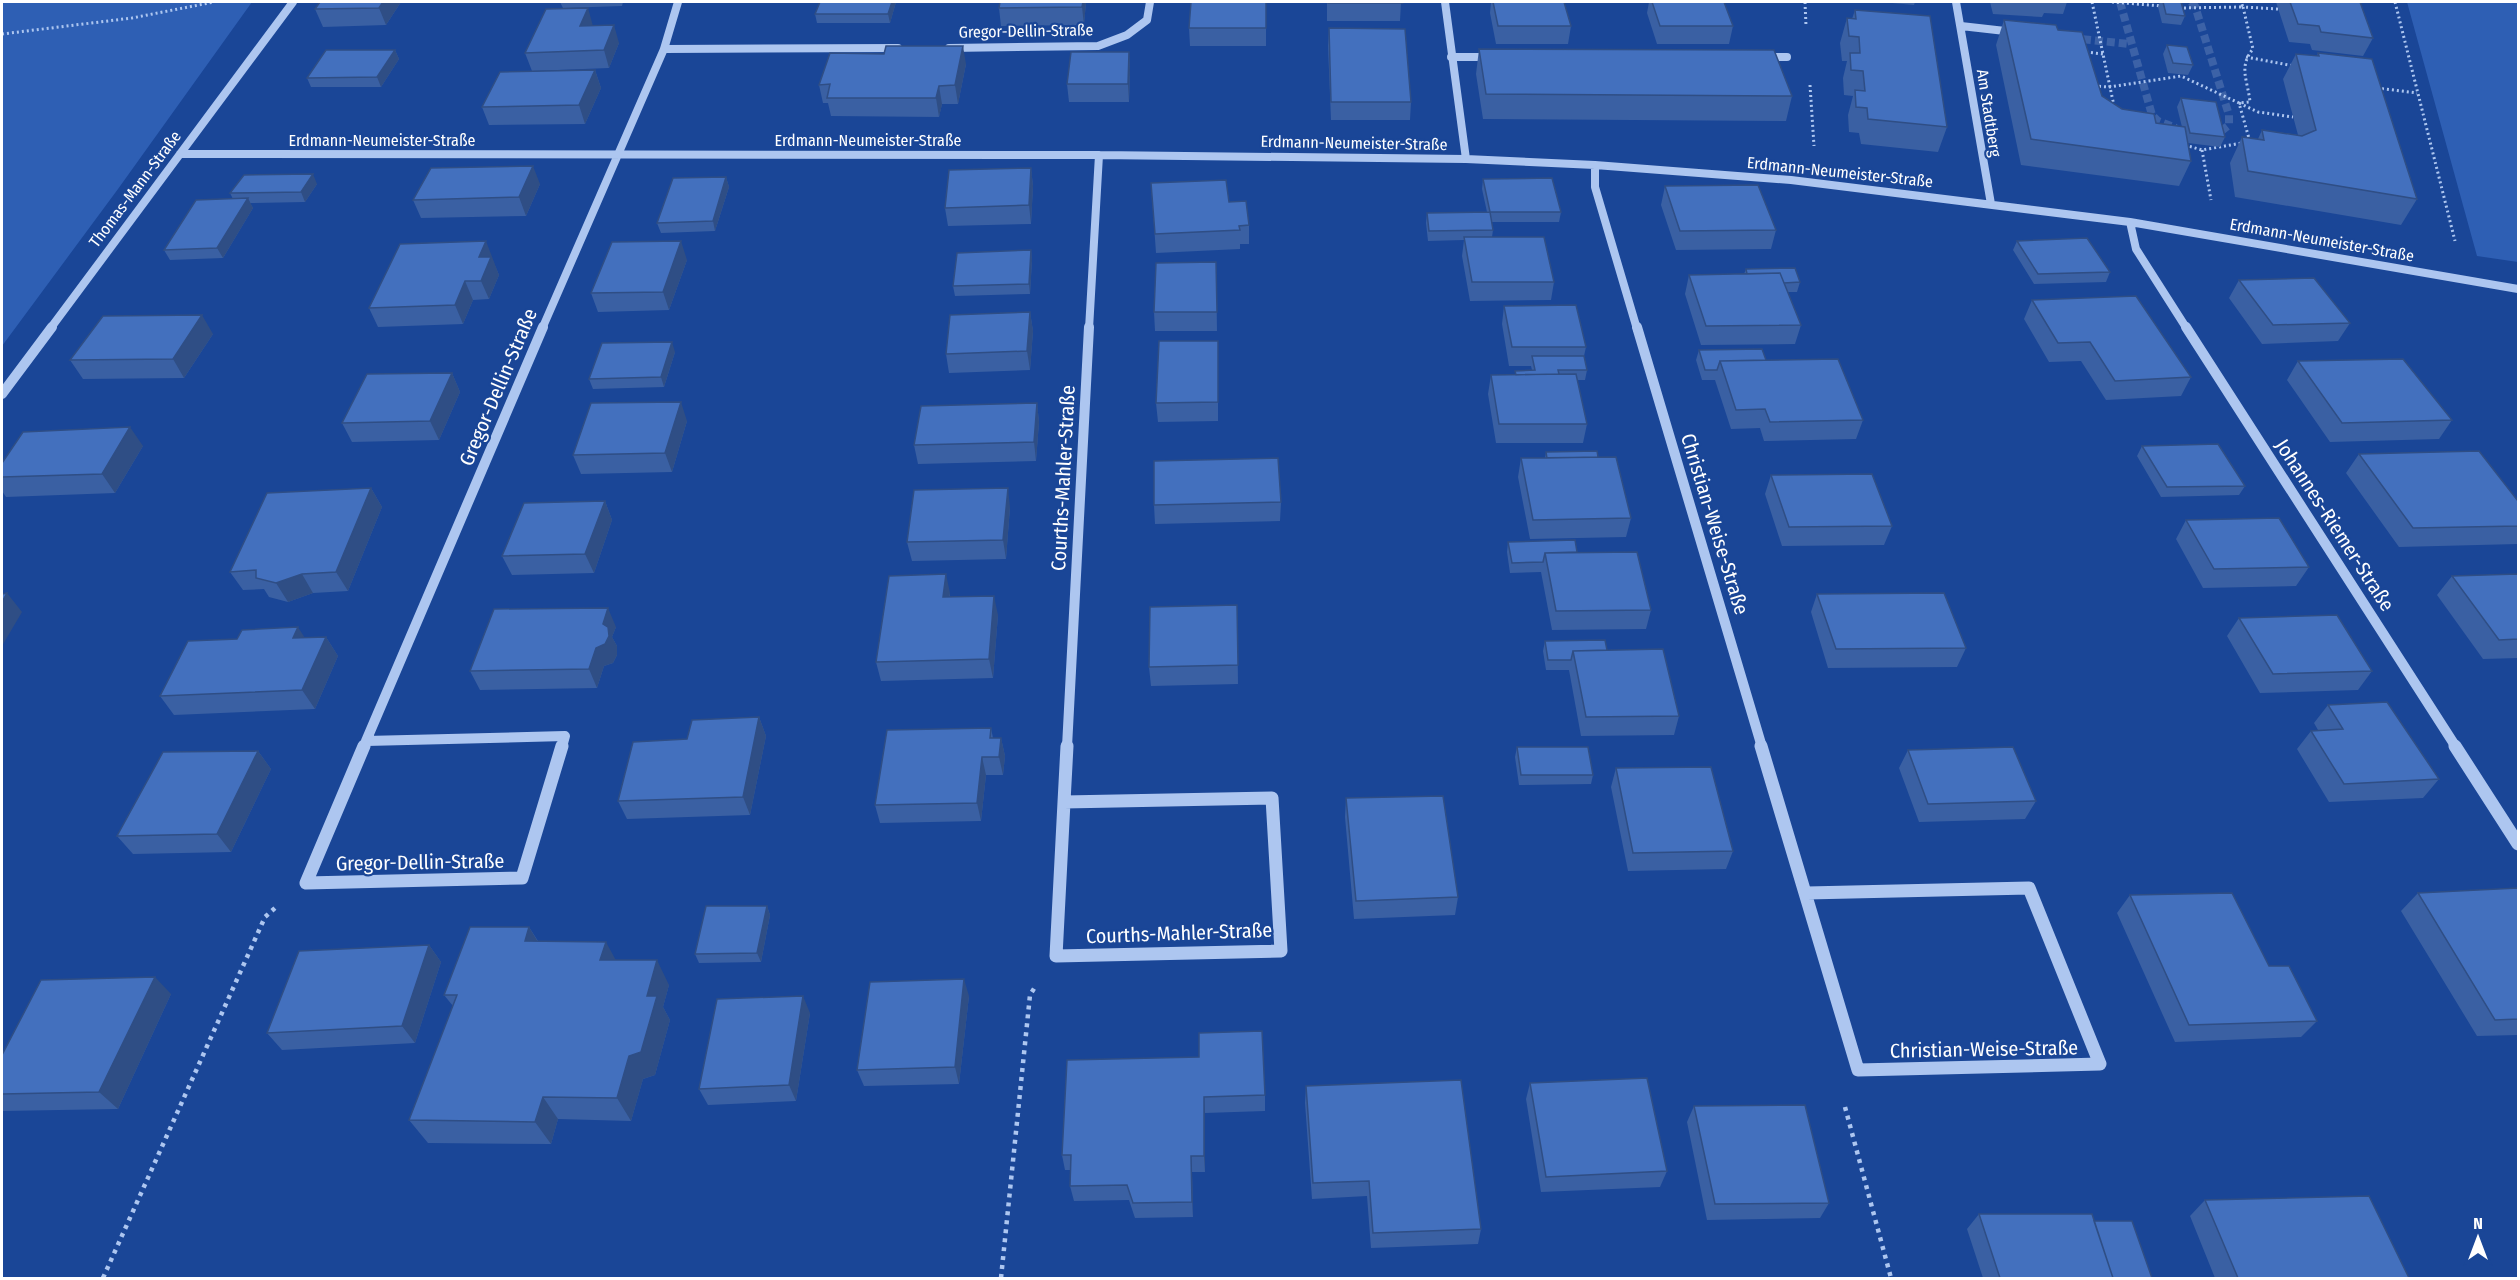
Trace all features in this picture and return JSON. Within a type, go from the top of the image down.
[{"type":"street","name":"Thomas-Mann-Straße","points":[[2,394],[293,2]]},
{"type":"street","name":"Gregor-Dellin-Straße","points":[[366,741],[565,736],[522,878],[306,883],[366,741],[616,155],[664,49],[678,2]]},
{"type":"street","name":"Gregor-Dellin-Straße","points":[[945,48],[1098,46],[1127,35],[1147,20],[1150,2]]},
{"type":"street","points":[[1445,2],[1466,159]]},
{"type":"street","name":"Am Stadtberg","points":[[1956,2],[1992,204]]},
{"type":"street","points":[[1960,26],[2018,32]]},
{"type":"street","points":[[664,49],[910,48]]},
{"type":"street","points":[[1451,57],[1497,57]]},
{"type":"street","points":[[1752,57],[1787,57]]},
{"type":"street","name":"Erdmann-Neumeister-Straße","points":[[180,154],[1099,156],[1466,159],[1595,165],[1791,180],[2130,222],[2518,289]]},
{"type":"street","name":"Courths-Mahler-Straße","points":[[1064,802],[1272,798],[1281,951],[1056,956],[1064,802],[1099,156]]},
{"type":"street","name":"Christian-Weise-Straße","points":[[1595,165],[1595,187],[1858,1070],[2100,1064],[2029,888],[1807,893]]},
{"type":"street","name":"Johannes-Riemer-Straße","points":[[2130,222],[2136,249],[2518,844]]},
{"type":"path","points":[[2,34],[132,18],[214,2]]},
{"type":"path","points":[[2092,2],[2116,116]]},
{"type":"path","points":[[2112,2],[2169,6]]},
{"type":"path","points":[[2239,103],[2250,102],[2242,65],[2245,57],[2253,49],[2241,2]]},
{"type":"path","points":[[2395,2],[2456,245]]},
{"type":"path","points":[[2176,7],[2278,9]]},
{"type":"path","points":[[2245,57],[2302,68]]},
{"type":"path","points":[[2090,86],[2109,87],[2181,76],[2239,103],[2250,111],[2264,115],[2293,117]]},
{"type":"path","points":[[2370,86],[2418,93]]},
{"type":"path","points":[[2181,144],[2202,150],[2251,142],[2239,103]]},
{"type":"path","points":[[2202,150],[2212,204]]},
{"type":"path","points":[[103,1278],[265,917],[306,883]]},
{"type":"path","points":[[1001,1278],[1029,995],[1056,956]]},
{"type":"path","points":[[1858,1070],[1845,1107],[1891,1278]]},
{"type":"shaded area","points":[[2,2],[252,2],[2,346]]},
{"type":"shaded area","points":[[2407,2],[2518,2],[2518,262],[2477,256]]},
{"type":"building","points":[[320,2],[383,2],[379,8],[315,9]]},
{"type":"building","points":[[820,2],[892,2],[888,14],[815,14]]},
{"type":"building","points":[[1000,2],[1083,2],[1082,7],[999,8]]},
{"type":"building","points":[[1191,2],[1266,2],[1266,28],[1189,28]]},
{"type":"building","points":[[1401,2],[1402,3],[1328,3]]},
{"type":"building","points":[[1493,2],[1564,2],[1571,26],[1498,26]]},
{"type":"building","points":[[1652,2],[1724,2],[1733,26],[1660,26]]},
{"type":"building","points":[[2163,2],[2181,2],[2185,16],[2166,14]]},
{"type":"building","points":[[2290,2],[2360,2],[2373,38],[2321,32],[2319,26],[2298,24]]},
{"type":"building","points":[[588,8],[580,26],[614,25],[604,50],[525,53],[546,9]]},
{"type":"building","points":[[1855,10],[1930,16],[1947,127],[1868,119],[1867,108],[1856,107],[1855,90],[1865,91],[1863,71],[1851,70],[1850,53],[1860,53],[1859,37],[1849,36],[1847,18],[1856,19]]},
{"type":"building","points":[[2004,20],[2056,25],[2058,30],[2082,32],[2102,96],[2122,109],[2154,114],[2156,123],[2185,127],[2191,161],[2031,139]]},
{"type":"building","points":[[1329,28],[1405,29],[1411,102],[1331,102]]},
{"type":"building","points":[[2167,45],[2187,47],[2193,65],[2173,63]]},
{"type":"building","points":[[886,46],[963,46],[955,85],[939,86],[936,98],[827,98],[830,84],[819,85],[830,53],[884,54]]},
{"type":"building","points":[[1479,49],[1774,50],[1792,96],[1486,94]]},
{"type":"building","points":[[326,50],[395,50],[377,77],[307,78]]},
{"type":"building","points":[[1071,52],[1129,52],[1128,84],[1067,84]]},
{"type":"building","points":[[2318,53],[2372,59],[2417,199],[2248,171],[2242,137],[2264,140],[2262,130],[2302,136],[2316,130],[2296,54],[2319,56]]},
{"type":"building","points":[[595,70],[579,105],[482,107],[500,72]]},
{"type":"building","points":[[2181,98],[2216,102],[2225,137],[2190,133]]},
{"type":"building","points":[[533,166],[519,197],[413,200],[431,168]]},
{"type":"building","points":[[1031,168],[1029,205],[945,208],[949,170]]},
{"type":"building","points":[[313,174],[301,192],[230,193],[244,175]]},
{"type":"building","points":[[726,177],[713,221],[657,223],[673,178]]},
{"type":"building","points":[[1552,178],[1561,212],[1490,212],[1483,179]]},
{"type":"building","points":[[1226,180],[1229,202],[1246,201],[1249,225],[1239,226],[1240,230],[1155,234],[1151,183]]},
{"type":"building","points":[[1758,185],[1776,230],[1680,231],[1665,186]]},
{"type":"building","points":[[248,198],[217,248],[164,250],[196,200]]},
{"type":"building","points":[[1490,212],[1493,230],[1429,231],[1427,213]]},
{"type":"building","points":[[1464,237],[1544,237],[1554,282],[1472,282]]},
{"type":"building","points":[[2087,238],[2110,272],[2038,274],[2017,241]]},
{"type":"building","points":[[486,241],[479,257],[491,257],[481,281],[465,281],[455,305],[369,308],[400,244]]},
{"type":"building","points":[[681,241],[663,292],[591,293],[612,242]]},
{"type":"building","points":[[1031,250],[1029,284],[953,286],[957,253]]},
{"type":"building","points":[[1216,262],[1217,312],[1154,312],[1156,263]]},
{"type":"building","points":[[1795,268],[1800,282],[1784,283],[1780,273],[1747,274],[1746,269]]},
{"type":"building","points":[[1780,273],[1801,325],[1706,326],[1689,275]]},
{"type":"building","points":[[2314,278],[2350,323],[2273,325],[2239,280]]},
{"type":"building","points":[[2136,296],[2191,377],[2115,381],[2090,342],[2058,343],[2032,300]]},
{"type":"building","points":[[1576,305],[1586,347],[1512,347],[1504,306]]},
{"type":"building","points":[[1030,312],[1027,351],[946,354],[950,315]]},
{"type":"building","points":[[202,315],[173,359],[70,360],[103,316]]},
{"type":"building","points":[[1159,341],[1218,341],[1218,402],[1156,403]]},
{"type":"building","points":[[672,342],[661,377],[589,379],[602,343]]},
{"type":"building","points":[[1762,349],[1766,360],[1720,361],[1717,370],[1705,370],[1699,350]]},
{"type":"building","points":[[1532,356],[1584,356],[1587,370],[1558,370],[1559,374],[1516,375],[1515,371],[1535,370]]},
{"type":"building","points":[[1838,359],[1863,420],[1770,422],[1765,409],[1736,410],[1720,361]]},
{"type":"building","points":[[2403,359],[2452,420],[2342,423],[2298,361]]},
{"type":"building","points":[[452,373],[430,421],[342,423],[367,374]]},
{"type":"building","points":[[1576,374],[1587,424],[1499,424],[1491,375]]},
{"type":"building","points":[[681,402],[665,453],[573,455],[591,403]]},
{"type":"building","points":[[1037,403],[1034,442],[914,445],[921,406]]},
{"type":"building","points":[[130,427],[102,474],[2,477],[2,463],[23,432]]},
{"type":"building","points":[[2218,444],[2245,486],[2167,487],[2142,446]]},
{"type":"building","points":[[1597,451],[1598,457],[1547,458],[1546,452]]},
{"type":"building","points":[[2479,451],[2518,501],[2518,526],[2413,528],[2359,454]]},
{"type":"building","points":[[1616,457],[1631,518],[1533,520],[1521,458]]},
{"type":"building","points":[[1278,458],[1281,502],[1154,505],[1154,461]]},
{"type":"building","points":[[1872,474],[1892,526],[1789,527],[1771,475]]},
{"type":"building","points":[[371,488],[336,572],[302,574],[276,583],[256,578],[256,570],[230,572],[267,493]]},
{"type":"building","points":[[1008,488],[1003,540],[907,542],[914,490]]},
{"type":"building","points":[[605,501],[585,554],[502,556],[524,503]]},
{"type":"building","points":[[2279,518],[2309,567],[2214,569],[2186,520]]},
{"type":"building","points":[[1575,540],[1577,552],[1545,553],[1543,562],[1512,563],[1508,542]]},
{"type":"building","points":[[1637,552],[1651,610],[1556,611],[1545,553]]},
{"type":"building","points":[[946,574],[943,597],[994,596],[989,659],[876,662],[889,576]]},
{"type":"building","points":[[2518,574],[2518,639],[2499,640],[2452,576]]},
{"type":"building","points":[[1944,593],[1966,648],[1836,649],[1817,594]]},
{"type":"building","points":[[1237,605],[1238,665],[1149,667],[1150,607]]},
{"type":"building","points":[[608,608],[603,624],[608,627],[609,636],[605,644],[596,648],[589,669],[470,671],[494,609]]},
{"type":"building","points":[[2337,615],[2372,671],[2273,674],[2239,618]]},
{"type":"building","points":[[298,627],[293,638],[326,637],[302,690],[160,696],[188,641],[237,639],[242,630]]},
{"type":"building","points":[[1605,640],[1607,650],[1573,651],[1571,660],[1548,660],[1545,641]]},
{"type":"building","points":[[1663,649],[1679,716],[1586,717],[1573,651]]},
{"type":"building","points":[[2387,702],[2439,779],[2344,784],[2311,731],[2343,729],[2328,705]]},
{"type":"building","points":[[759,717],[743,797],[618,801],[633,742],[687,739],[692,720]]},
{"type":"building","points":[[991,728],[990,738],[1001,738],[999,757],[982,757],[977,803],[875,805],[887,730]]},
{"type":"building","points":[[1517,747],[1588,747],[1593,775],[1521,775]]},
{"type":"building","points":[[2013,747],[2036,801],[1928,804],[1908,750]]},
{"type":"building","points":[[258,751],[217,834],[117,836],[163,752]]},
{"type":"building","points":[[1711,767],[1733,851],[1633,853],[1616,768]]},
{"type":"building","points":[[1443,796],[1458,897],[1356,901],[1346,798]]},
{"type":"building","points":[[2518,888],[2518,1019],[2495,1020],[2418,893]]},
{"type":"building","points":[[2232,893],[2269,966],[2289,966],[2317,1021],[2189,1025],[2130,895]]},
{"type":"building","points":[[706,906],[767,906],[757,953],[695,954]]},
{"type":"building","points":[[470,927],[529,927],[525,941],[606,942],[600,960],[657,960],[647,996],[657,996],[641,1052],[629,1056],[617,1098],[543,1097],[535,1122],[409,1120],[457,995],[444,995]]},
{"type":"building","points":[[429,945],[402,1026],[267,1033],[299,951]]},
{"type":"building","points":[[155,977],[99,1092],[2,1094],[2,1055],[41,980]]},
{"type":"building","points":[[964,979],[955,1067],[857,1070],[870,982]]},
{"type":"building","points":[[803,996],[789,1085],[699,1089],[717,999]]},
{"type":"building","points":[[1262,1031],[1265,1095],[1204,1097],[1204,1156],[1191,1156],[1192,1202],[1133,1203],[1127,1185],[1070,1186],[1071,1155],[1062,1155],[1067,1060],[1199,1057],[1199,1033]]},
{"type":"building","points":[[1647,1078],[1667,1171],[1546,1177],[1530,1083]]},
{"type":"building","points":[[1461,1080],[1481,1229],[1373,1233],[1369,1181],[1313,1183],[1306,1086]]},
{"type":"building","points":[[1805,1105],[1829,1203],[1715,1204],[1694,1106]]},
{"type":"building","points":[[2369,1196],[2409,1278],[2238,1278],[2205,1200]]},
{"type":"building","points":[[1979,1214],[2092,1214],[2113,1278],[2000,1278]]},
{"type":"building","points":[[2094,1221],[2132,1221],[2152,1278],[2113,1278]]},
{"type":"tunnel","points":[[2120,2],[2152,115],[2158,121],[2176,128]]},
{"type":"tunnel","points":[[2191,2],[2195,6],[2229,115],[2229,125],[2220,132],[2210,131]]},
{"type":"tunnel","points":[[2071,38],[2130,44]]}]
